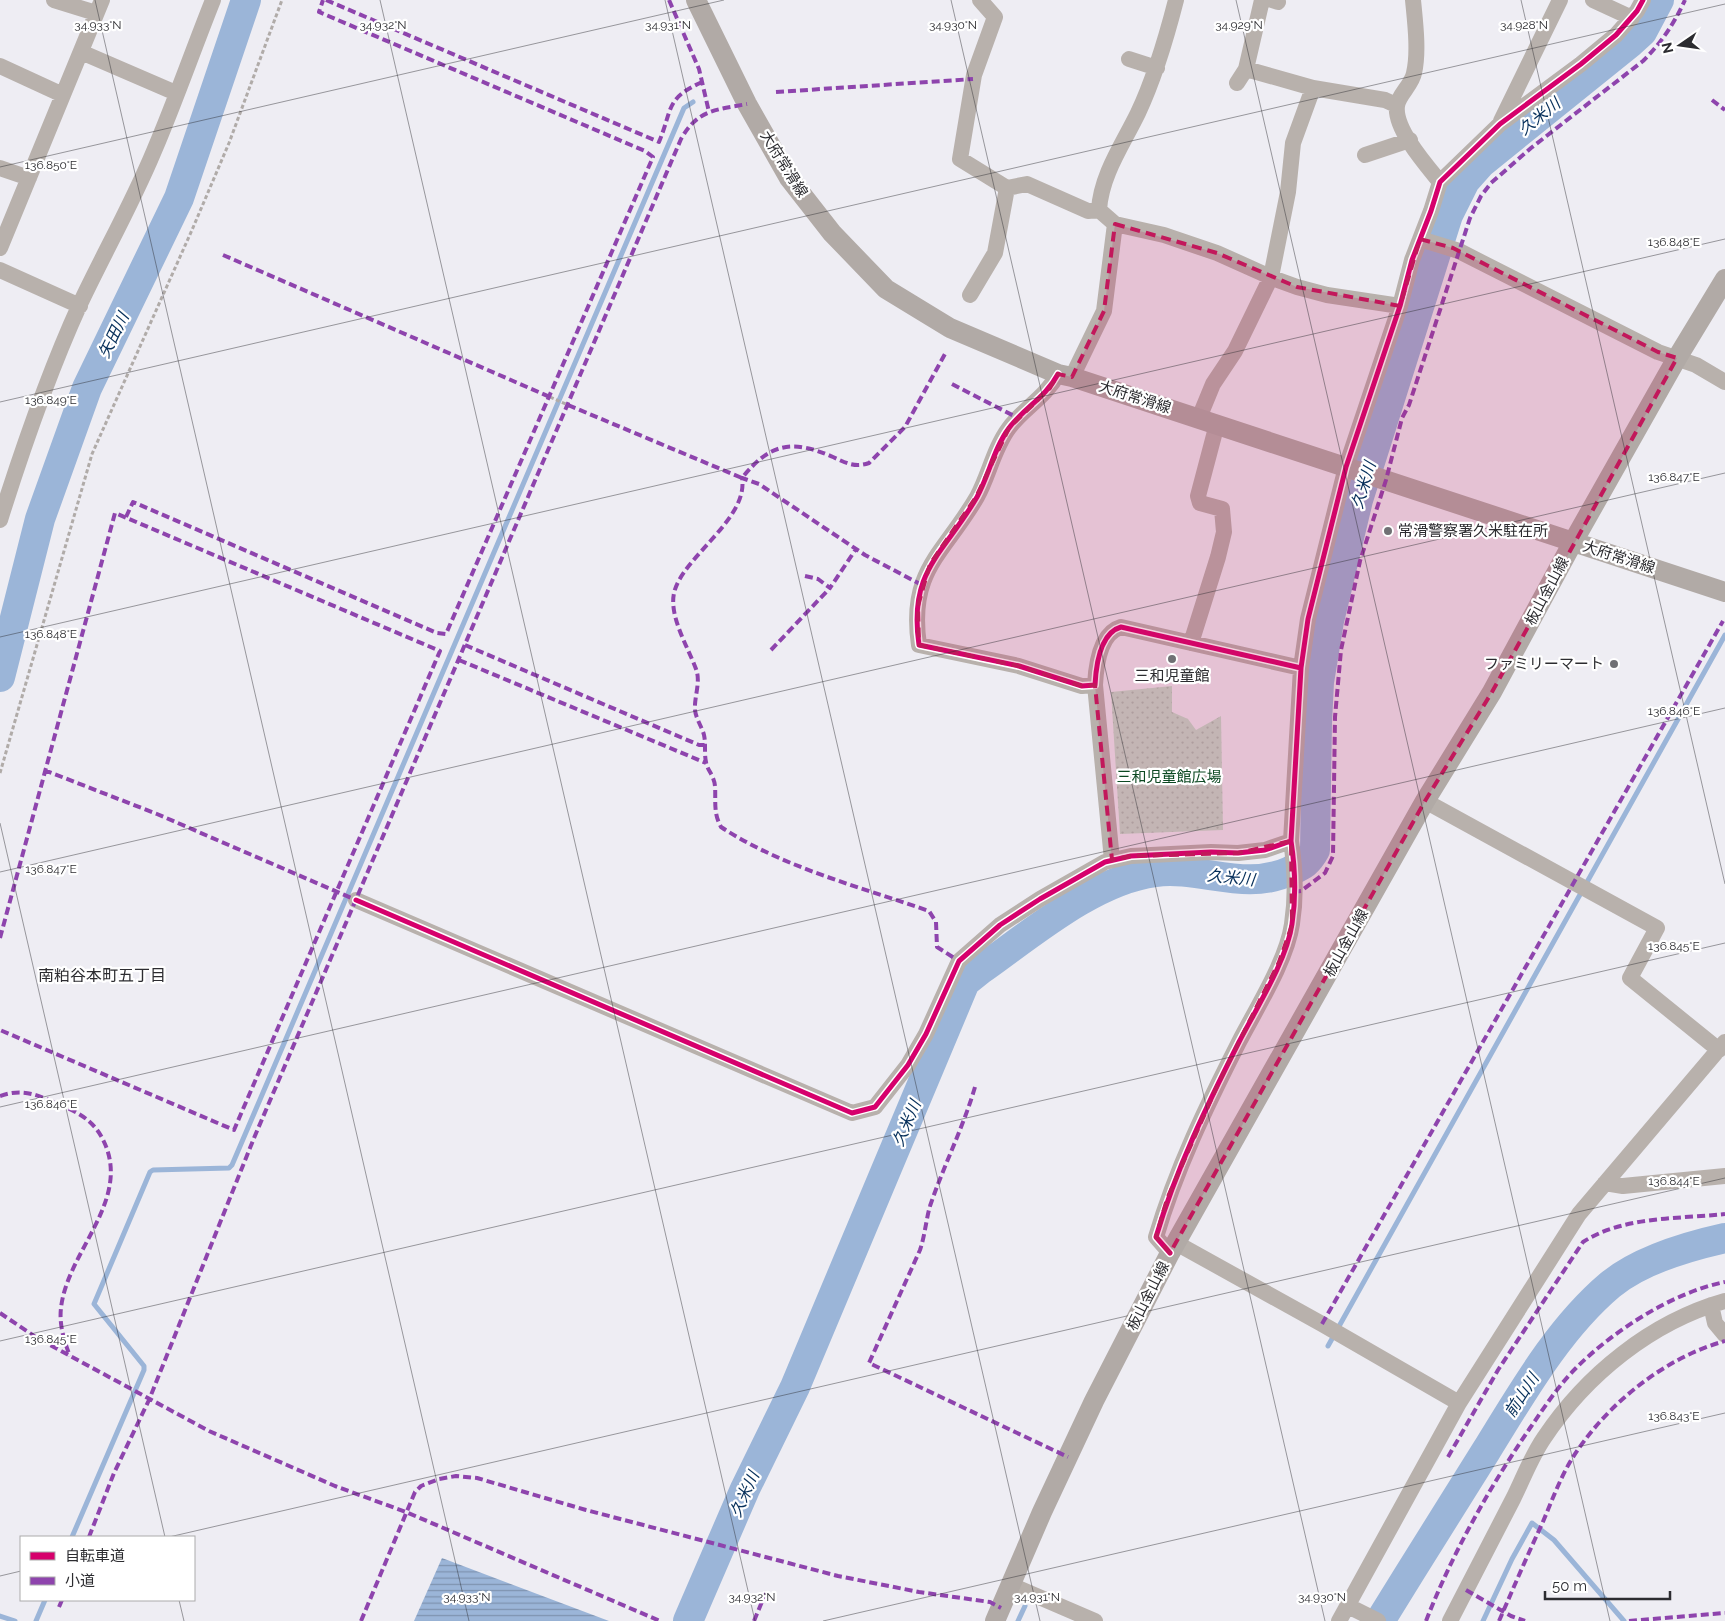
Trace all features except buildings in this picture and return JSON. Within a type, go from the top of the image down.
[{"type":"main road","name":"大府常滑線","points":[[696,0],[747,104],[789,178],[832,233],[886,289],[950,328],[1065,375],[1725,592]]},
{"type":"main road","name":"板山金山線","points":[[995,1621],[1094,1401],[1173,1248],[1425,801],[1492,692],[1573,542],[1677,358],[1725,279]]},
{"type":"street","points":[[0,248],[99,6],[54,0]]},
{"type":"street","points":[[0,520],[31,423],[80,306],[126,214],[155,150],[213,0]]},
{"type":"street","points":[[980,0],[994,17],[974,75],[960,159],[1007,188],[1026,184],[1088,211],[1098,210],[1115,224],[1164,235],[1210,250],[1271,277],[1327,295],[1400,306]]},
{"type":"street","points":[[1098,210],[1099,199],[1111,166],[1157,68],[1176,0]]},
{"type":"street","points":[[1413,0],[1415,22],[1414,74],[1396,106],[1398,115],[1418,155],[1440,182]]},
{"type":"street","points":[[1500,124],[1560,0]]},
{"type":"street","points":[[1593,0],[1632,18]]},
{"type":"street","points":[[1459,1403],[1322,1324],[1173,1248],[1156,1237],[1167,1199],[1218,1084],[1279,962],[1292,925],[1293,856],[1291,841],[1301,668],[1308,619],[1346,467],[1400,306],[1412,260],[1424,240],[1440,182],[1500,124],[1581,64],[1616,35],[1632,18],[1643,0]]},
{"type":"street","points":[[1237,84],[1246,69],[1271,1]]},
{"type":"street","points":[[81,52],[176,93]]},
{"type":"street","points":[[1128,59],[1157,68]]},
{"type":"street","points":[[0,66],[62,95]]},
{"type":"street","points":[[1246,69],[1313,88],[1385,100],[1396,106]]},
{"type":"street","points":[[1191,643],[1224,532],[1222,509],[1200,503],[1198,496],[1214,384],[1235,351],[1271,277],[1287,201],[1293,143],[1313,88]]},
{"type":"street","points":[[1365,155],[1410,140]]},
{"type":"street","points":[[0,168],[29,178]]},
{"type":"street","points":[[970,294],[996,254],[1007,188]]},
{"type":"street","points":[[1095,685],[1082,686],[1019,666],[919,645],[916,624],[922,585],[930,564],[984,496],[987,454],[1009,428],[1065,375],[1104,311],[1115,224]]},
{"type":"street","points":[[1424,240],[1453,248],[1658,352],[1696,365],[1725,382]]},
{"type":"street","points":[[0,270],[80,306]]},
{"type":"street","points":[[1112,860],[1095,685],[1096,664],[1107,637],[1115,629],[1121,627],[1301,668]]},
{"type":"street","points":[[1339,1621],[1355,1609],[1459,1403],[1579,1214],[1722,1046],[1630,978],[1657,928],[1425,801]]},
{"type":"street","points":[[356,900],[852,1113],[875,1107],[908,1065],[926,1034],[950,977],[963,957],[1000,925],[1040,899],[1087,870],[1112,860],[1131,856],[1211,852],[1238,853],[1265,850],[1291,841]]},
{"type":"street","points":[[1604,1184],[1623,1186],[1725,1176]]},
{"type":"street","points":[[1718,1303],[1715,1323],[1725,1335]]},
{"type":"street","points":[[1450,1621],[1543,1440],[1567,1407],[1623,1354],[1652,1334],[1718,1303]]},
{"type":"street","points":[[1011,1584],[1095,1621]]},
{"type":"street","points":[[1355,1609],[1378,1621]]},
{"type":"path","points":[[0,773],[92,454],[210,186],[282,0]]},
{"type":"path","points":[[550,397],[568,405]]},
{"type":"highlighted area","points":[[1115,224],[1217,253],[1297,287],[1400,306],[1420,239],[1453,248],[1658,352],[1677,358],[1492,692],[1425,801],[1170,1253],[1156,1237],[1167,1199],[1218,1084],[1279,962],[1292,925],[1291,841],[1238,853],[1131,856],[1112,860],[1095,685],[1082,686],[1019,666],[919,645],[918,606],[930,564],[976,497],[1009,428],[1050,388],[1058,374],[1072,377],[1104,311]]},
{"type":"green space","name":"三和児童館広場","points":[[1172,686],[1172,712],[1188,719],[1196,730],[1221,716],[1223,830],[1120,834],[1111,692]]},
{"type":"water","points":[[442,1558],[609,1621],[414,1621]]},
{"type":"waterway","name":"矢田川","points":[[0,677],[40,519],[87,388],[179,198],[246,0]]},
{"type":"waterway","name":"久米川","points":[[688,1621],[745,1489],[795,1387],[965,982],[1063,911],[1086,897],[1132,877],[1155,872],[1172,871],[1240,879],[1273,877],[1305,863],[1315,850],[1319,682],[1329,621],[1358,500],[1448,215],[1465,181],[1481,163],[1642,32],[1659,0]]},
{"type":"waterway","points":[[72,1536],[144,1370],[144,1366],[94,1304],[150,1172],[153,1170],[229,1168],[232,1165],[684,108],[693,102]]},
{"type":"waterway","points":[[1328,1346],[1725,635]]},
{"type":"waterway","name":"前山川","points":[[1380,1621],[1527,1385],[1557,1342],[1591,1302],[1610,1285],[1635,1269],[1665,1255],[1725,1238]]},
{"type":"waterway","points":[[1483,1621],[1512,1559],[1532,1523],[1554,1540],[1624,1621]]},
{"type":"waterway","points":[[36,1621],[45,1601]]},
{"type":"waterway","points":[[1018,1621],[1025,1606]]},
{"type":"waterway","points":[[0,1616],[15,1621]]},
{"type":"marked path","points":[[126,517],[133,502],[437,633],[446,634],[653,157],[645,151],[319,12],[323,0]]},
{"type":"marked path","points":[[326,0],[659,142],[676,99],[690,88],[702,82]]},
{"type":"marked path","points":[[669,0],[699,69],[709,112]]},
{"type":"marked path","points":[[1293,892],[1301,891],[1325,873],[1333,856],[1335,717],[1341,650],[1360,561],[1386,480],[1402,418],[1409,405],[1470,218],[1481,196],[1491,183],[1531,148],[1643,61],[1667,33],[1685,0]]},
{"type":"marked path","points":[[776,92],[973,79]]},
{"type":"marked path","points":[[1712,100],[1725,110]]},
{"type":"marked path","points":[[89,1536],[114,1473],[149,1400],[254,1138],[681,139],[687,129],[701,116],[709,112],[747,104]]},
{"type":"marked path","points":[[223,255],[550,397]]},
{"type":"marked path","points":[[568,405],[742,478],[762,457],[772,451],[783,448],[805,448],[859,465],[869,463],[905,427],[946,352]]},
{"type":"marked path","points":[[952,384],[1018,418]]},
{"type":"marked path","points":[[922,585],[865,555],[759,484],[742,478],[741,493],[735,508],[726,523],[680,579],[674,593],[673,602],[680,632],[696,669],[698,684],[695,710],[704,735],[706,762],[715,786],[716,812],[721,827],[770,854],[796,865],[929,911],[936,922],[937,947],[959,961]]},
{"type":"marked path","points":[[0,938],[115,513],[440,651],[234,1130],[0,1030]]},
{"type":"marked path","points":[[805,576],[818,579],[830,588],[856,549]]},
{"type":"marked path","points":[[771,650],[830,588]]},
{"type":"marked path","points":[[1322,1324],[1723,621]]},
{"type":"marked path","points":[[465,645],[699,745],[705,745]]},
{"type":"marked path","points":[[459,660],[706,763]]},
{"type":"marked path","points":[[44,770],[157,814],[356,900]]},
{"type":"marked path","points":[[975,1087],[930,1206],[920,1250],[869,1363],[1068,1457]]},
{"type":"marked path","points":[[0,1096],[9,1093],[33,1094],[84,1117],[102,1137],[111,1165],[110,1186],[104,1207],[74,1267],[66,1287],[61,1308],[63,1332],[70,1356]]},
{"type":"marked path","points":[[1448,1457],[1498,1370],[1583,1242],[1616,1227],[1633,1223],[1725,1214]]},
{"type":"marked path","points":[[1426,1621],[1447,1571],[1472,1522],[1530,1428],[1569,1375],[1608,1340],[1645,1315],[1685,1294],[1725,1282]]},
{"type":"marked path","points":[[0,1313],[37,1338],[209,1431],[335,1486],[406,1512],[660,1621]]},
{"type":"marked path","points":[[1499,1621],[1562,1477],[1570,1462],[1599,1422],[1617,1404],[1657,1372],[1679,1359],[1725,1341]]},
{"type":"marked path","points":[[361,1621],[415,1492],[421,1486],[439,1479],[456,1476],[477,1478],[586,1510],[838,1576],[919,1592],[990,1602],[1001,1608]]},
{"type":"marked path","points":[[1466,1590],[1511,1616],[1525,1621]]},
{"type":"marked path","points":[[754,1621],[766,1592]]},
{"type":"marked path","points":[[59,1607],[62,1601]]},
{"type":"marked path","points":[[1629,1621],[1725,1613]]},
{"type":"cycle path","points":[[1170,1253],[1156,1237],[1173,1187],[1204,1113],[1278,968],[1289,938],[1294,904],[1294,872],[1291,841],[1301,668],[1308,619],[1346,467],[1400,306],[1412,260],[1440,182],[1500,124],[1581,64],[1616,35],[1637,11],[1643,0]]},
{"type":"cycle path","points":[[1058,374],[1041,396],[1009,428],[995,453],[977,497],[931,564],[919,598],[917,619],[919,645],[1019,666],[1082,686],[1095,685],[1100,651],[1108,636],[1114,630],[1121,627],[1301,668]]},
{"type":"cycle path","points":[[356,900],[852,1113],[875,1107],[908,1065],[926,1034],[959,961],[1000,925],[1040,899],[1105,862],[1131,856],[1211,852],[1238,853],[1265,850],[1291,841]]},
{"type":"place","name":"常滑警察署久米駐在所","points":[[1388,531]]},
{"type":"place","name":"三和児童館","points":[[1172,659]]},
{"type":"place","name":"ファミリーマート","points":[[1614,664]]},
{"type":"district","name":"南粕谷本町五丁目","points":[[102,975]]}]
